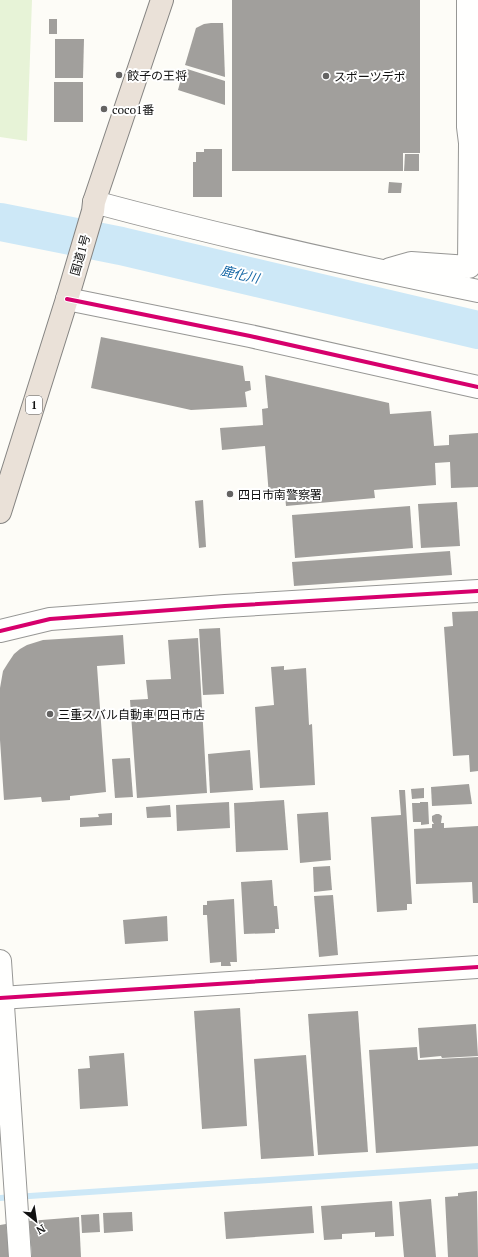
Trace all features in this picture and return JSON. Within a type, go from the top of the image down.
[{"type":"highway","name":"国道1号","points":[[0,512],[67,299],[93,207],[162,0]]},
{"type":"street","points":[[382,272],[411,263],[470,267],[470,143],[473,127],[468,0]]},
{"type":"street","points":[[93,207],[162,220],[382,272],[478,291]]},
{"type":"street","points":[[67,299],[258,338],[474,390]]},
{"type":"street","points":[[0,631],[50,619],[478,591]]},
{"type":"street","points":[[0,961],[1,998],[20,1257]]},
{"type":"street","points":[[1,998],[478,967]]},
{"type":"green space","points":[[0,0],[32,0],[27,141],[0,137]]},
{"type":"building","name":"スポーツデポ","points":[[232,0],[420,0],[420,153],[403,153],[403,171],[232,171]]},
{"type":"building","points":[[49,19],[57,19],[57,34],[49,34]]},
{"type":"building","points":[[223,23],[225,77],[185,65],[196,28],[204,24]]},
{"type":"building","points":[[55,39],[84,39],[83,78],[55,78]]},
{"type":"building","points":[[184,68],[225,81],[225,105],[178,90]]},
{"type":"building","points":[[54,82],[83,82],[83,122],[54,122]]},
{"type":"building","points":[[204,149],[222,149],[222,197],[193,197],[193,162],[196,162],[196,152],[204,152]]},
{"type":"building","points":[[405,154],[419,154],[419,171],[404,171]]},
{"type":"building","points":[[389,182],[402,183],[401,193],[388,193]]},
{"type":"building","points":[[101,337],[243,366],[245,381],[250,381],[251,390],[245,392],[247,407],[191,410],[91,388]]},
{"type":"building","points":[[265,375],[389,403],[390,414],[431,411],[434,446],[449,445],[449,435],[478,433],[478,487],[451,488],[450,462],[435,463],[436,485],[374,490],[375,498],[286,506],[285,495],[269,496],[265,446],[222,450],[220,428],[263,425],[262,409],[268,408]]},
{"type":"building","points":[[203,500],[206,547],[199,548],[195,501]]},
{"type":"building","points":[[457,502],[460,546],[421,548],[418,504]]},
{"type":"building","points":[[410,506],[413,548],[295,558],[292,515]]},
{"type":"building","points":[[450,551],[452,575],[294,586],[292,562]]},
{"type":"building","points":[[478,611],[478,771],[470,772],[469,755],[453,756],[444,627],[453,626],[452,612]]},
{"type":"building","points":[[220,628],[224,694],[203,695],[199,629]]},
{"type":"building","name":"三重スバル自動車 四日市店","points":[[123,635],[125,664],[97,666],[106,792],[70,796],[70,800],[42,802],[41,797],[4,800],[0,740],[0,688],[3,671],[14,654],[27,645],[43,640]]},
{"type":"building","points":[[198,638],[207,793],[137,798],[130,700],[148,699],[146,680],[171,679],[168,640]]},
{"type":"building","points":[[284,666],[284,670],[306,668],[309,725],[312,724],[315,785],[260,788],[255,707],[274,705],[271,667]]},
{"type":"building","points":[[250,750],[253,790],[210,793],[208,754]]},
{"type":"building","points":[[130,758],[133,797],[115,798],[112,759]]},
{"type":"building","points":[[469,784],[472,804],[432,806],[431,787]]},
{"type":"building","points":[[424,788],[424,798],[412,799],[411,789]]},
{"type":"building","points":[[399,790],[405,790],[412,904],[407,904],[407,910],[377,912],[371,817],[401,815]]},
{"type":"building","points":[[284,800],[288,850],[236,852],[234,803]]},
{"type":"building","points":[[229,802],[230,828],[177,831],[176,805]]},
{"type":"building","points":[[428,802],[429,824],[421,825],[421,822],[413,822],[412,803]]},
{"type":"building","points":[[170,805],[171,817],[147,818],[146,807]]},
{"type":"building","points":[[328,812],[331,860],[300,863],[297,814]]},
{"type":"building","points":[[112,813],[112,825],[80,827],[80,818],[99,817],[98,814]]},
{"type":"building","points":[[436,814],[442,816],[441,823],[444,823],[444,828],[478,826],[478,903],[473,903],[472,882],[416,884],[414,829],[432,828],[432,824],[434,824],[432,821],[432,816]]},
{"type":"building","points":[[330,866],[332,890],[314,892],[313,867]]},
{"type":"building","points":[[272,880],[274,906],[277,906],[279,929],[275,929],[275,933],[244,934],[241,882]]},
{"type":"building","points":[[333,895],[338,955],[319,957],[314,896]]},
{"type":"building","points":[[234,899],[237,962],[230,962],[231,966],[221,966],[221,962],[210,963],[207,915],[203,915],[203,905],[207,905],[207,901]]},
{"type":"building","points":[[167,916],[168,941],[125,944],[123,920]]},
{"type":"building","points":[[240,1008],[247,1126],[202,1129],[194,1011]]},
{"type":"building","points":[[358,1011],[368,1152],[318,1155],[308,1014]]},
{"type":"building","points":[[476,1024],[478,1056],[442,1058],[441,1056],[420,1058],[418,1028]]},
{"type":"building","points":[[417,1047],[418,1060],[478,1057],[478,1146],[376,1153],[369,1050]]},
{"type":"building","points":[[124,1053],[128,1106],[80,1109],[78,1069],[90,1068],[89,1056]]},
{"type":"building","points":[[306,1055],[314,1156],[261,1159],[254,1059]]},
{"type":"building","points":[[477,1191],[478,1257],[448,1257],[445,1197],[458,1196],[458,1193]]},
{"type":"building","points":[[431,1199],[436,1257],[404,1257],[399,1202]]},
{"type":"building","points":[[392,1201],[394,1236],[375,1237],[375,1232],[342,1234],[342,1239],[324,1240],[321,1206]]},
{"type":"building","points":[[312,1206],[314,1233],[226,1239],[224,1212]]},
{"type":"building","points":[[132,1212],[133,1231],[104,1233],[103,1213]]},
{"type":"building","points":[[99,1214],[100,1232],[82,1233],[81,1215]]},
{"type":"building","points":[[79,1217],[81,1257],[32,1257],[29,1221]]},
{"type":"building","points":[[6,1224],[9,1257],[0,1257],[0,1225]]},
{"type":"waterway","name":"鹿化川","points":[[0,222],[121,246],[478,330]]},
{"type":"waterway","points":[[0,1198],[478,1166]]},
{"type":"cycle path","points":[[67,299],[250,336],[478,387]]},
{"type":"cycle path","points":[[0,631],[50,619],[225,606],[478,591]]},
{"type":"cycle path","points":[[0,998],[478,967]]},
{"type":"place","name":"餃子の王将","points":[[119,75]]},
{"type":"place","name":"スポーツデポ","points":[[326,76]]},
{"type":"place","name":"coco1番","points":[[104,109]]},
{"type":"place","name":"四日市南警察署","points":[[230,494]]},
{"type":"place","name":"三重スバル自動車 四日市店","points":[[50,714]]}]
